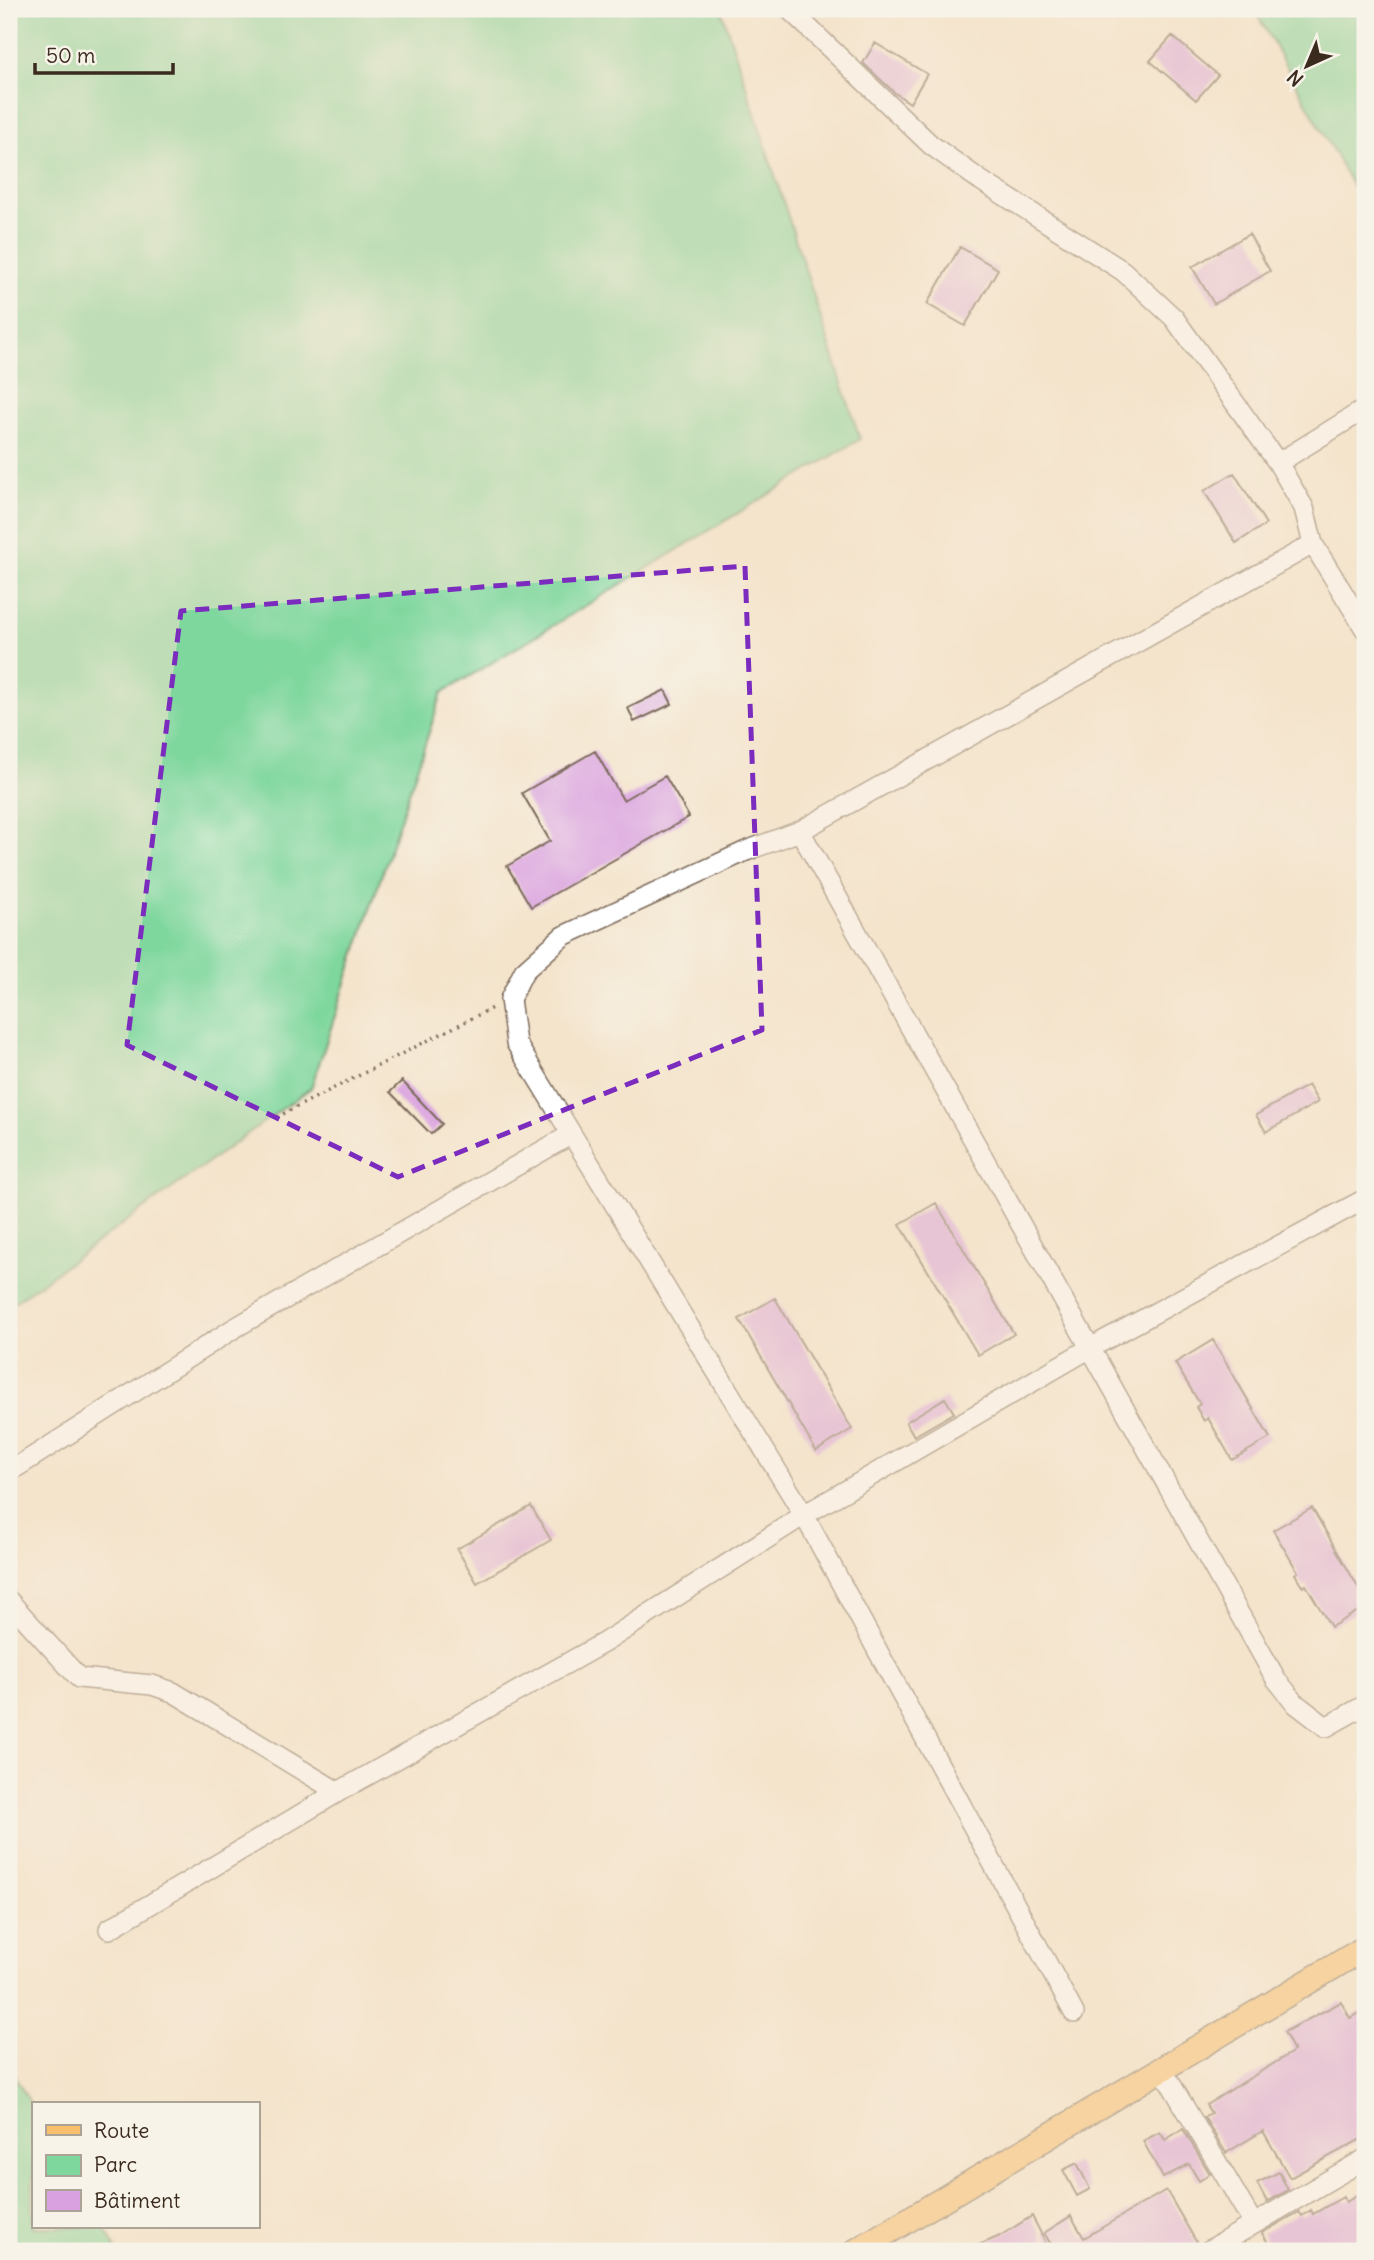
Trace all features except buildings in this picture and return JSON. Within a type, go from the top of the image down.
[{"type":"main road","points":[[856,2251],[1365,1948]]},
{"type":"street","points":[[789,9],[932,145],[980,180],[1123,271],[1174,318],[1278,463],[1304,508],[1313,544],[1365,629]]},
{"type":"street","points":[[1278,463],[1365,409]]},
{"type":"street","points":[[1074,2013],[804,1515],[516,1043],[510,999],[524,971],[563,936],[746,851],[800,831],[1313,544]]},
{"type":"street","points":[[800,831],[1276,1679],[1296,1704],[1325,1727],[1365,1705]]},
{"type":"street","points":[[9,1472],[233,1329],[570,1135]]},
{"type":"street","points":[[109,1929],[338,1792],[605,1642],[804,1515],[1092,1347],[1365,1199]]},
{"type":"street","points":[[9,1601],[79,1678],[152,1685],[173,1692],[338,1792]]},
{"type":"street","points":[[1162,2069],[1253,2223]]},
{"type":"street","points":[[1208,2251],[1365,2159]]},
{"type":"path","points":[[277,1117],[510,999]]},
{"type":"highlighted area","points":[[745,566],[762,1030],[398,1177],[127,1045],[181,611]]},
{"type":"green space","points":[[9,9],[721,9],[860,439],[442,693],[311,1088],[9,1306]]},
{"type":"green space","points":[[1254,9],[1365,9],[1365,208]]},
{"type":"green space","points":[[9,2066],[32,2106],[32,2228],[104,2228],[117,2251],[9,2251]]}]
